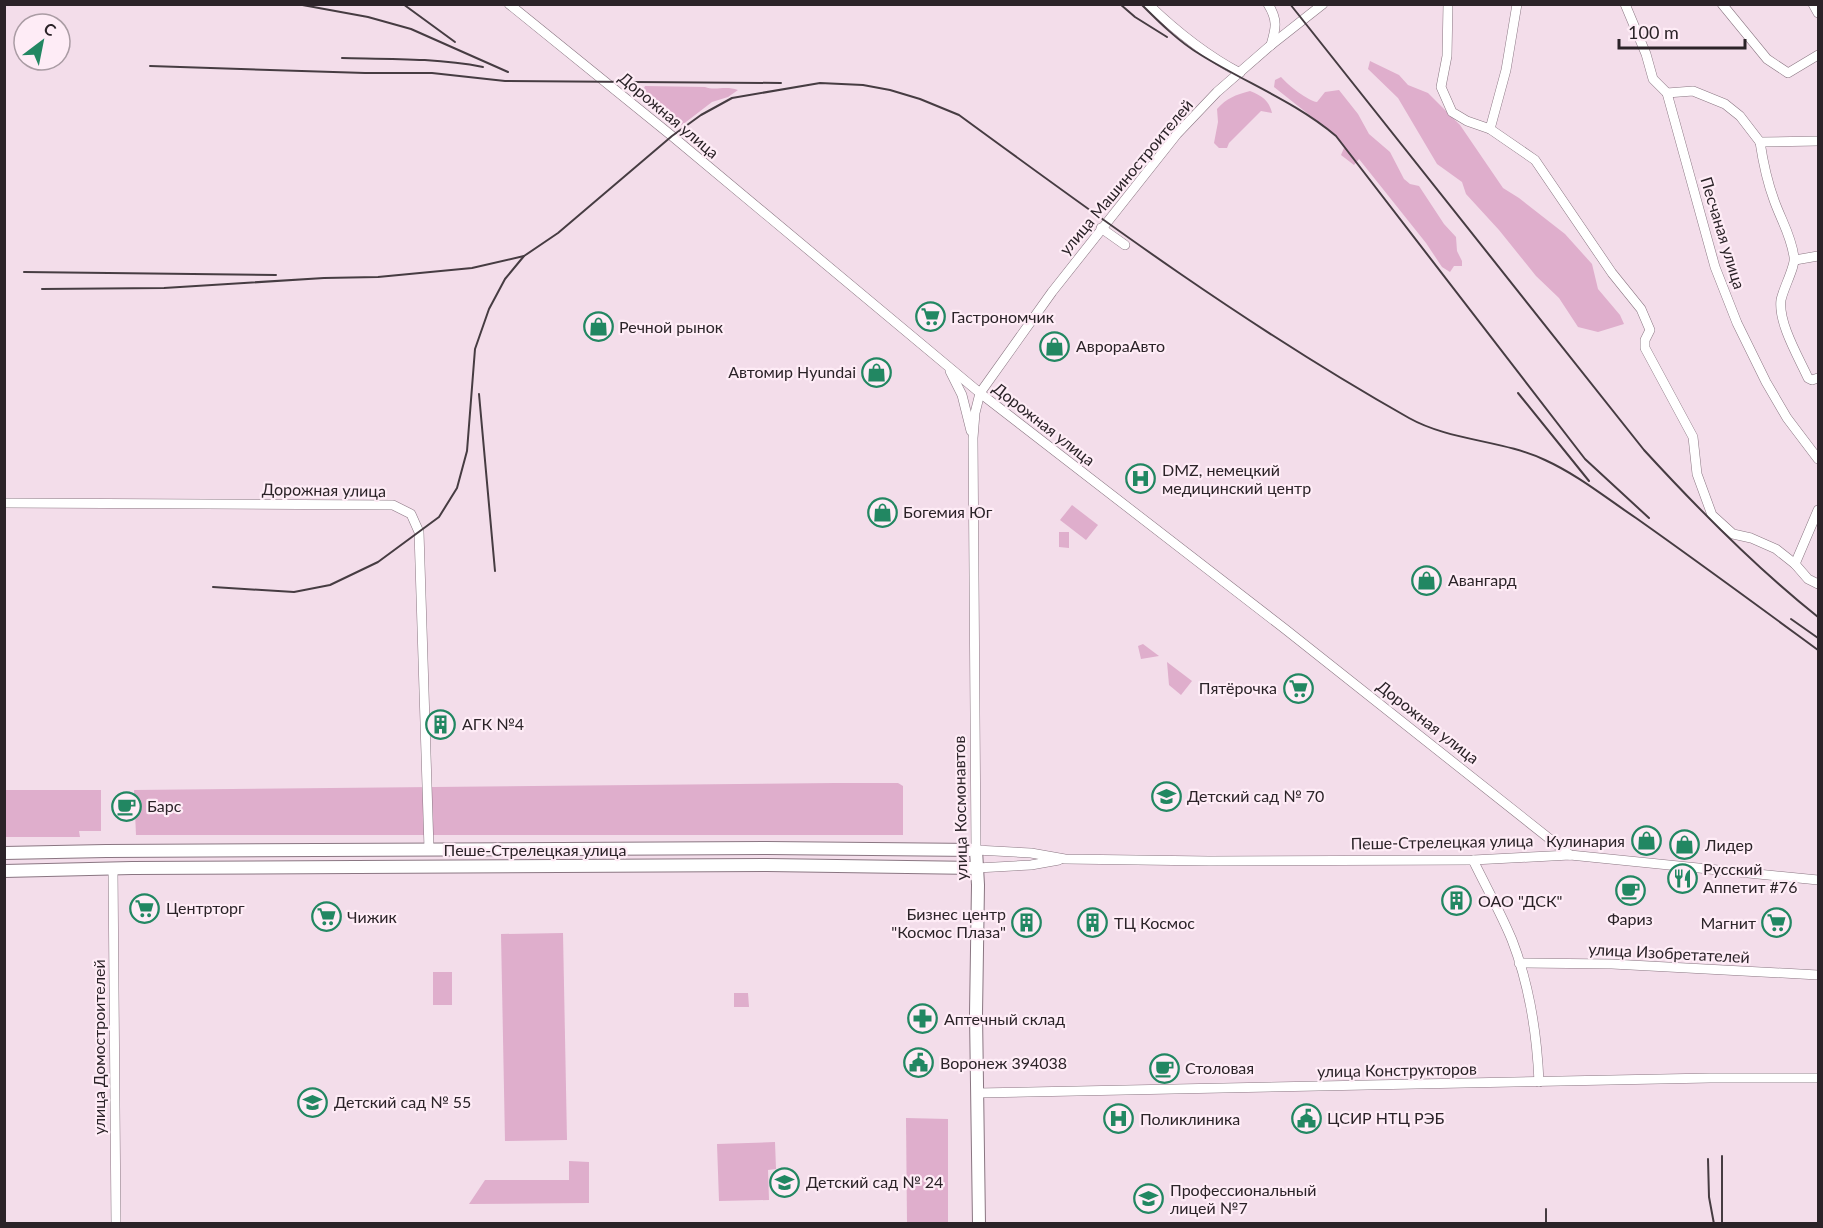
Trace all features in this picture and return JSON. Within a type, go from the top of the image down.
[{"type":"main road","name":"Пеше-Стрелецкая улица","points":[[4,853],[429,849],[976,850]]},
{"type":"main road","name":"улица Космонавтов","points":[[976,850],[979,1224]]},
{"type":"main road","name":"Пеше-Стрелецкая улица","points":[[4,871],[767,865],[977,868]]},
{"type":"street","name":"Дорожная улица","points":[[509,4],[672,136],[980,393],[1277,622],[1570,855]]},
{"type":"street","points":[[1148,4],[1189,41],[1219,62],[1240,72]]},
{"type":"street","points":[[1268,4],[1275,15],[1277,27],[1271,45]]},
{"type":"street","name":"улица Машиностроителей","points":[[980,393],[1052,292],[1177,134],[1240,72],[1323,4]]},
{"type":"street","points":[[1448,4],[1447,56],[1441,87],[1452,112],[1467,121],[1490,129],[1535,160],[1612,273],[1641,309],[1650,330],[1645,340],[1646,348],[1693,437],[1697,474],[1712,515],[1734,534],[1751,538],[1776,549],[1795,564],[1808,579],[1818,584]]},
{"type":"street","points":[[1490,129],[1506,70],[1517,4]]},
{"type":"street","name":"Песчаная улица","points":[[1625,4],[1646,54],[1653,79],[1667,93],[1715,267],[1737,323],[1787,418],[1818,459]]},
{"type":"street","points":[[1722,4],[1767,59],[1788,73],[1818,55]]},
{"type":"street","points":[[1813,4],[1818,13]]},
{"type":"street","points":[[1667,93],[1694,91],[1725,104],[1740,116],[1760,142],[1765,172],[1775,202],[1787,227],[1795,260],[1784,289],[1781,315],[1808,378],[1812,380],[1818,378]]},
{"type":"street","points":[[1760,142],[1818,141]]},
{"type":"street","points":[[1101,228],[1125,244]]},
{"type":"street","points":[[1795,260],[1818,256]]},
{"type":"street","points":[[947,366],[962,394],[973,438]]},
{"type":"street","name":"улица Космонавтов","points":[[976,850],[973,438],[975,413],[980,393]]},
{"type":"street","name":"Дорожная улица","points":[[4,502],[393,505],[411,514],[419,532],[429,849]]},
{"type":"street","points":[[1795,564],[1818,510]]},
{"type":"street","name":"Пеше-Стрелецкая улица","points":[[976,850],[1031,853],[1065,859],[1209,861],[1473,860],[1570,855],[1818,880]]},
{"type":"street","name":"Пеше-Стрелецкая улица","points":[[977,868],[1031,865],[1065,859]]},
{"type":"street","points":[[1473,860],[1512,941],[1519,963],[1533,1021],[1539,1082]]},
{"type":"street","name":"улица Домостроителей","points":[[113,869],[116,1224]]},
{"type":"street","name":"улица Изобретателей","points":[[1519,963],[1612,964],[1818,975]]},
{"type":"street","name":"улица Конструкторов","points":[[977,1093],[1698,1078],[1818,1078]]},
{"type":"shaded area","points":[[1370,61],[1399,75],[1408,85],[1428,93],[1460,125],[1503,188],[1565,234],[1592,264],[1598,289],[1620,315],[1624,324],[1598,332],[1578,327],[1559,298],[1536,276],[1466,194],[1462,182],[1437,164],[1398,98],[1368,69]]},
{"type":"shaded area","points":[[1281,77],[1298,92],[1317,102],[1325,92],[1339,90],[1358,114],[1369,134],[1390,152],[1404,179],[1410,184],[1419,186],[1444,224],[1456,237],[1457,251],[1462,266],[1454,266],[1450,272],[1442,267],[1426,243],[1359,159],[1354,165],[1341,155],[1344,148],[1336,136],[1274,87],[1275,80]]},
{"type":"shaded area","points":[[645,86],[738,90],[728,97],[712,102],[682,125],[665,116],[642,92]]},
{"type":"shaded area","points":[[1250,91],[1264,99],[1272,113],[1261,111],[1229,143],[1227,148],[1219,148],[1214,143],[1218,122],[1217,109],[1232,97]]},
{"type":"shaded area","points":[[1072,505],[1098,525],[1086,540],[1060,520]]},
{"type":"shaded area","points":[[1059,532],[1069,532],[1069,548],[1059,547]]},
{"type":"shaded area","points":[[1143,644],[1159,656],[1141,659],[1138,646]]},
{"type":"shaded area","points":[[1167,662],[1192,681],[1181,695],[1169,685]]},
{"type":"shaded area","points":[[898,783],[903,786],[903,835],[136,835],[134,790]]},
{"type":"shaded area","points":[[4,790],[101,790],[101,831],[79,831],[80,837],[5,837]]},
{"type":"shaded area","points":[[563,933],[567,1140],[505,1141],[501,934]]},
{"type":"shaded area","points":[[433,972],[452,972],[452,1005],[433,1005]]},
{"type":"shaded area","points":[[734,993],[748,993],[749,1007],[734,1007]]},
{"type":"shaded area","points":[[906,1118],[948,1119],[948,1223],[907,1223]]},
{"type":"shaded area","points":[[775,1142],[776,1169],[768,1170],[769,1200],[719,1201],[717,1144]]},
{"type":"shaded area","points":[[569,1161],[589,1162],[589,1203],[469,1204],[485,1180],[569,1180]]},
{"type":"railway","points":[[297,4],[368,17],[411,29],[508,72]]},
{"type":"railway","points":[[403,4],[455,42]]},
{"type":"railway","points":[[1120,4],[1135,17],[1167,37]]},
{"type":"railway","points":[[1141,4],[1193,50],[1288,103],[1336,136],[1585,459],[1649,518]]},
{"type":"railway","points":[[1290,4],[1644,450],[1728,537],[1818,617]]},
{"type":"railway","points":[[342,58],[431,60],[483,67]]},
{"type":"railway","points":[[150,66],[432,73],[505,81],[781,83]]},
{"type":"railway","points":[[213,587],[294,592],[330,585],[378,562],[439,517],[457,488],[467,451],[475,349],[489,309],[505,279],[524,256],[558,233],[672,136],[701,115],[732,98],[820,83],[863,85],[890,90],[959,115],[1180,273],[1350,384],[1425,426],[1529,453],[1569,473],[1659,534],[1818,650]]},
{"type":"railway","points":[[42,289],[164,288],[378,277],[472,268],[524,256]]},
{"type":"railway","points":[[24,272],[276,275]]},
{"type":"railway","points":[[1518,393],[1589,481]]},
{"type":"railway","points":[[479,394],[495,571]]},
{"type":"railway","points":[[1791,619],[1818,638]]},
{"type":"railway","points":[[1722,1156],[1722,1224]]},
{"type":"railway","points":[[1708,1159],[1709,1197],[1714,1224]]},
{"type":"railway","points":[[1546,1209],[1546,1224]]},
{"type":"place","name":"Гастрономчик","points":[[930,317]]},
{"type":"place","name":"Речной рынок","points":[[598,327]]},
{"type":"place","name":"АврораАвто","points":[[1055,346]]},
{"type":"place","name":"Автомир Hyundai","points":[[877,372]]},
{"type":"place","name":"DMZ, немецкий медицинский центр","points":[[1141,479]]},
{"type":"place","name":"Богемия Юг","points":[[882,512]]},
{"type":"place","name":"Авангард","points":[[1427,580]]},
{"type":"place","name":"Пятёрочка","points":[[1298,688]]},
{"type":"place","name":"АГК №4","points":[[441,724]]},
{"type":"place","name":"Детский сад № 70","points":[[1166,796]]},
{"type":"place","name":"Барс","points":[[126,806]]},
{"type":"place","name":"Кулинария","points":[[1646,841]]},
{"type":"place","name":"Лидер","points":[[1684,845]]},
{"type":"place","name":"Русский Аппетит #76","points":[[1682,878]]},
{"type":"place","name":"Фариз","points":[[1630,891]]},
{"type":"place","name":"ОАО \"ДСК\"","points":[[1457,901]]},
{"type":"place","name":"Центрторг","points":[[145,908]]},
{"type":"place","name":"Чижик","points":[[326,917]]},
{"type":"place","name":"Бизнес центр \"Космос Плаза\"","points":[[1027,923]]},
{"type":"place","name":"ТЦ Космос","points":[[1093,923]]},
{"type":"place","name":"Магнит","points":[[1777,923]]},
{"type":"place","name":"Аптечный склад","points":[[923,1019]]},
{"type":"place","name":"Воронеж 394038","points":[[919,1063]]},
{"type":"place","name":"Столовая","points":[[1164,1068]]},
{"type":"place","name":"Детский сад № 55","points":[[313,1102]]},
{"type":"place","name":"ЦСИР НТЦ РЭБ","points":[[1306,1118]]},
{"type":"place","name":"Поликлиника","points":[[1119,1119]]},
{"type":"place","name":"Детский сад № 24","points":[[785,1182]]},
{"type":"place","name":"Профессиональный лицей №7","points":[[1149,1199]]}]
